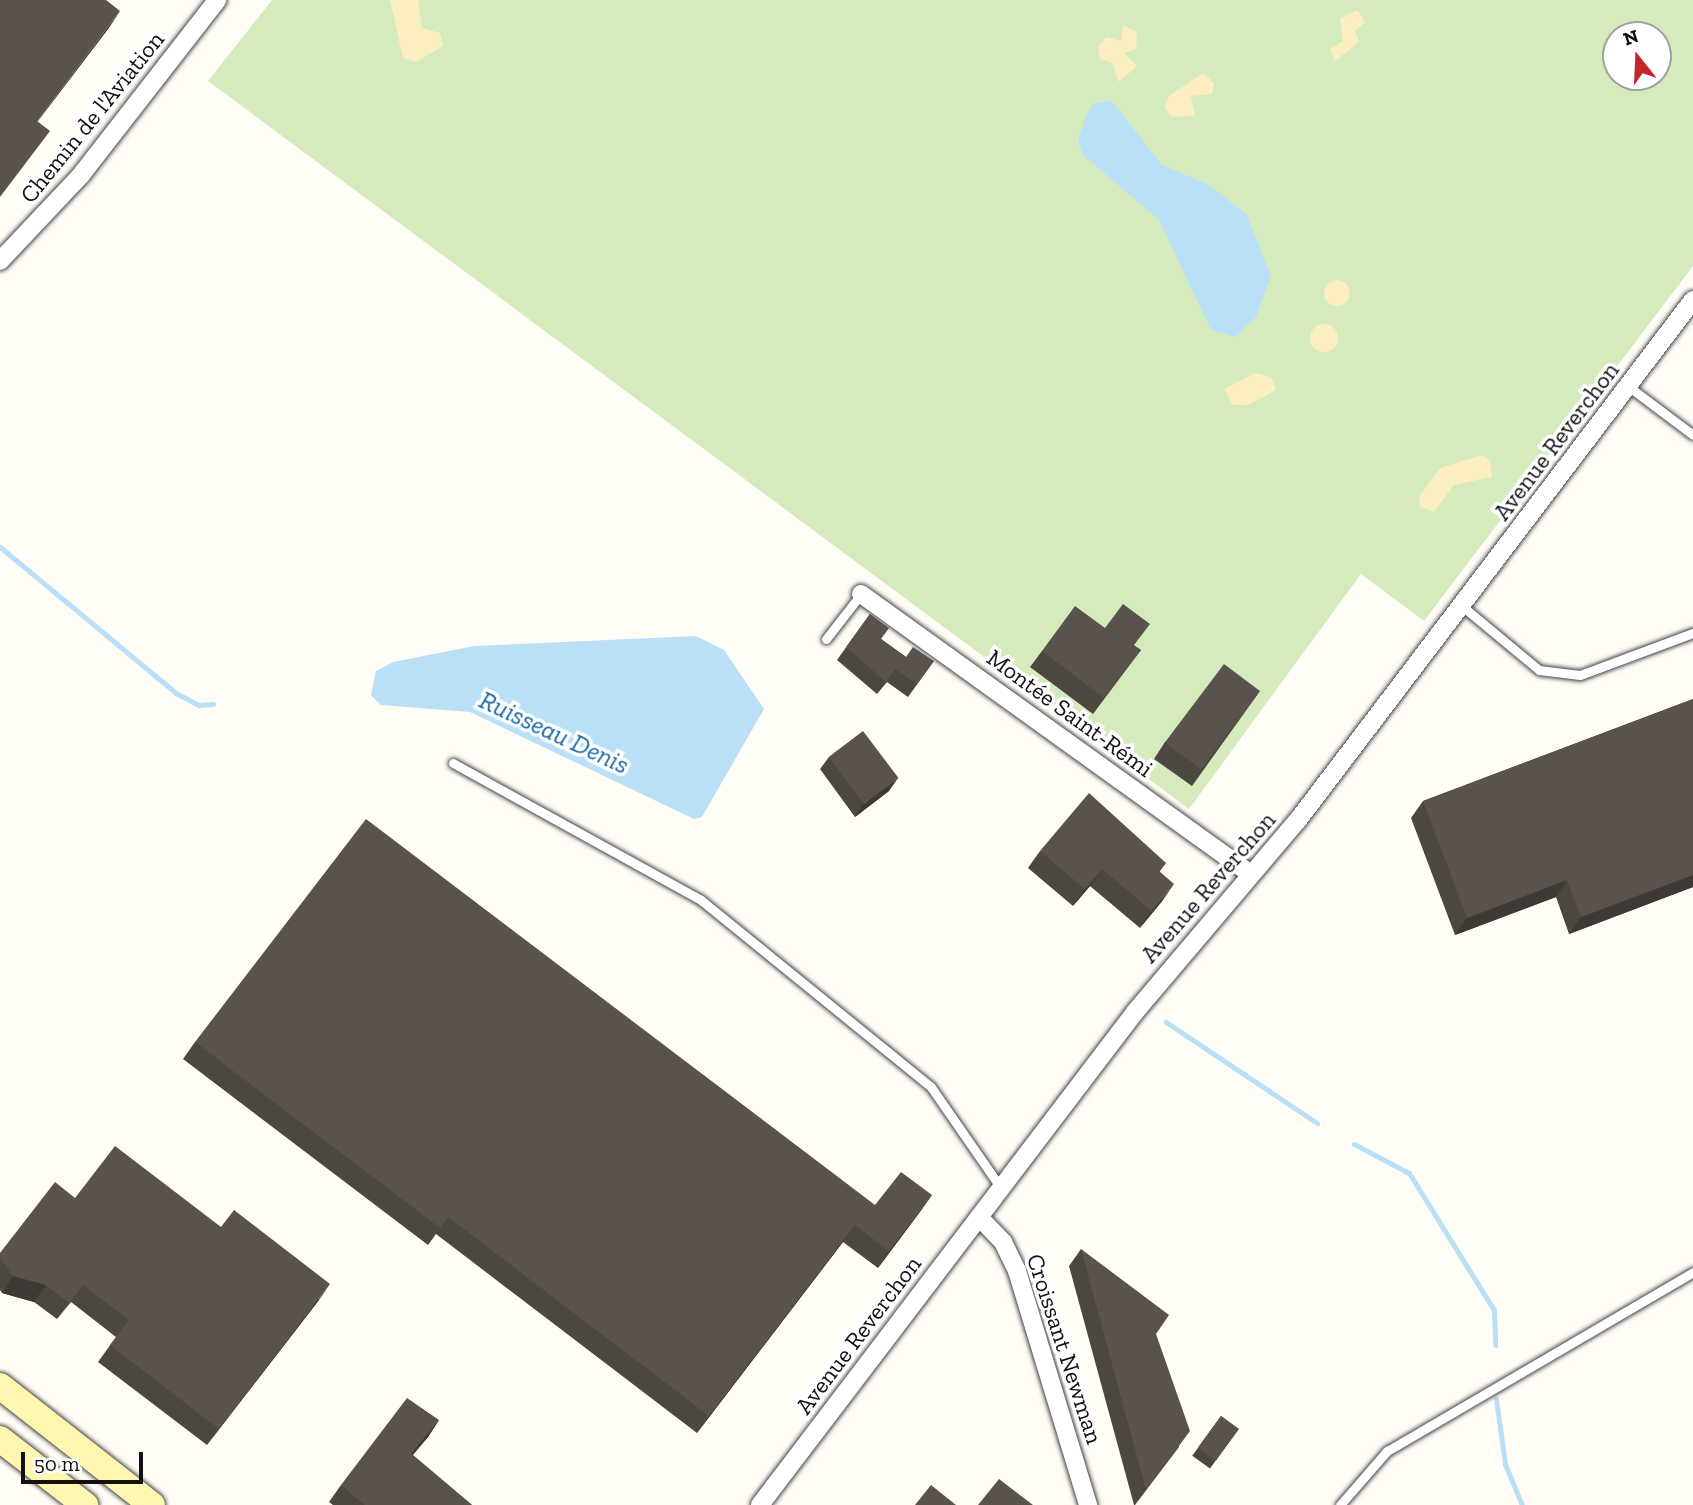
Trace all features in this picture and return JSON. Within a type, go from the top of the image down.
[{"type":"main road","points":[[0,1386],[152,1505]]},
{"type":"main road","points":[[0,1439],[85,1505]]},
{"type":"street","name":"Chemin de l'Aviation","points":[[0,261],[81,175],[217,0]]},
{"type":"street","name":"Avenue Reverchon","points":[[760,1505],[1001,1188],[1249,873],[1298,820],[1693,300]]},
{"type":"street","name":"Montée Saint-Rémi","points":[[861,594],[1249,873]]},
{"type":"street","name":"Croissant Newman","points":[[979,1217],[1003,1242],[1017,1271],[1088,1505]]},
{"type":"lane","points":[[1628,386],[1693,435]]},
{"type":"lane","points":[[827,639],[861,594]]},
{"type":"lane","points":[[1462,606],[1539,670],[1580,675],[1693,633]]},
{"type":"lane","points":[[453,763],[701,900],[939,1094],[1001,1188]]},
{"type":"lane","points":[[1340,1505],[1387,1451],[1693,1272]]},
{"type":"green space","points":[[272,0],[1693,0],[1693,266],[1424,621],[1361,574],[1189,809],[208,81]]},
{"type":"sand","points":[[390,0],[418,0],[422,28],[440,33],[443,46],[416,62],[403,58]]},
{"type":"sand","points":[[1358,10],[1365,22],[1355,31],[1359,42],[1335,61],[1330,49],[1343,41],[1340,18]]},
{"type":"sand","points":[[1123,25],[1137,32],[1136,49],[1124,53],[1137,66],[1119,82],[1112,63],[1100,59],[1098,47],[1106,37],[1121,41]]},
{"type":"sand","points":[[1203,73],[1214,83],[1212,94],[1191,96],[1195,116],[1171,117],[1165,107],[1169,96]]},
{"type":"sand","points":[[1337,280],[1346,284],[1350,293],[1346,302],[1337,306],[1328,302],[1324,293],[1328,284]]},
{"type":"sand","points":[[1324,324],[1334,328],[1338,338],[1334,348],[1324,352],[1314,348],[1310,338],[1314,328]]},
{"type":"sand","points":[[1255,373],[1271,377],[1276,390],[1249,405],[1233,405],[1224,389]]},
{"type":"sand","points":[[1482,455],[1490,461],[1492,477],[1454,485],[1434,512],[1420,507],[1419,497],[1440,468]]},
{"type":"water","points":[[1111,100],[1162,165],[1209,185],[1246,214],[1271,276],[1256,317],[1235,337],[1211,330],[1159,220],[1083,155],[1078,141],[1086,116],[1093,104]]},
{"type":"water","points":[[696,636],[724,650],[764,709],[702,817],[694,819],[470,712],[381,705],[371,695],[376,671],[393,662],[474,646]]},
{"type":"building","points":[[0,0],[106,0],[120,11],[37,121],[50,131],[0,197]]},
{"type":"building","points":[[1123,604],[1150,624],[1134,645],[1141,650],[1104,698],[1042,651],[1075,606],[1105,628]]},
{"type":"building","points":[[870,614],[889,628],[881,639],[906,657],[913,647],[934,661],[917,684],[895,669],[886,682],[846,647]]},
{"type":"building","points":[[1224,664],[1260,691],[1201,769],[1165,742]]},
{"type":"building","points":[[1693,699],[1693,875],[1581,917],[1567,880],[1467,918],[1423,801]]},
{"type":"building","points":[[863,731],[899,778],[864,804],[829,757]]},
{"type":"building","points":[[1089,793],[1166,863],[1159,871],[1174,884],[1152,911],[1102,869],[1085,889],[1040,851]]},
{"type":"building","points":[[366,819],[875,1205],[901,1172],[932,1195],[889,1251],[855,1225],[709,1416],[448,1217],[440,1228],[195,1042]]},
{"type":"building","points":[[115,1146],[221,1227],[234,1210],[330,1284],[219,1429],[110,1345],[129,1320],[83,1285],[69,1303],[46,1285],[13,1276],[0,1258],[0,1253],[55,1182],[75,1198]]},
{"type":"building","points":[[1081,1249],[1169,1315],[1156,1334],[1190,1431],[1146,1490]]},
{"type":"building","points":[[407,1398],[439,1420],[411,1454],[472,1505],[365,1505],[341,1485]]},
{"type":"building","points":[[1221,1416],[1239,1429],[1216,1460],[1198,1448]]},
{"type":"building","points":[[999,1479],[1033,1505],[978,1505]]},
{"type":"building","points":[[931,1485],[956,1505],[915,1505]]},
{"type":"waterway","name":"Ruisseau Denis","points":[[0,547],[176,693],[199,705],[213,704]]},
{"type":"waterway","name":"Ruisseau Denis","points":[[1166,1022],[1317,1123]]},
{"type":"waterway","name":"Ruisseau Denis","points":[[1354,1144],[1409,1173],[1494,1310],[1495,1345]]},
{"type":"waterway","name":"Ruisseau Denis","points":[[1496,1399],[1505,1464],[1522,1505]]}]
